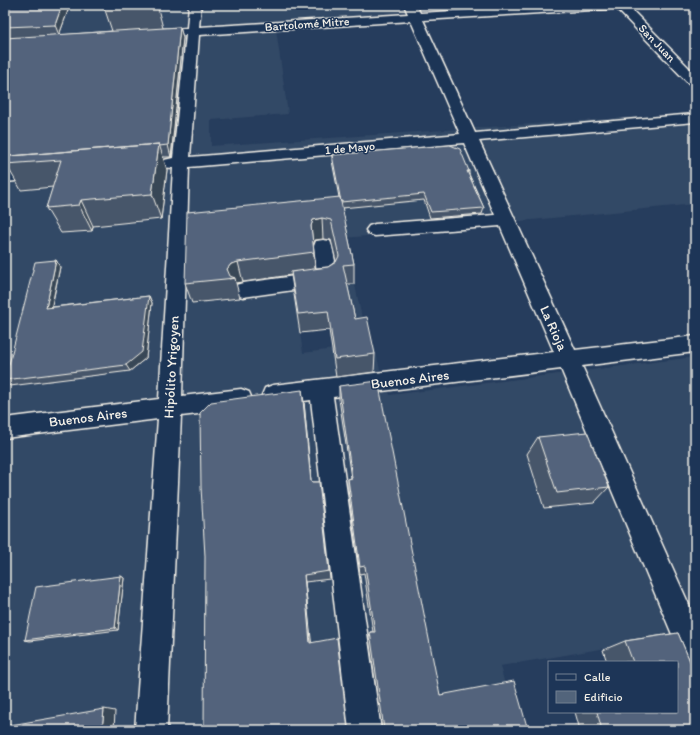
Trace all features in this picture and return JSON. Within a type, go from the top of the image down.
[{"type":"street","name":"Hipólito Yrigoyen","points":[[151,730],[170,407],[181,163],[195,5]]},
{"type":"street","name":"Bartolomé Mitre","points":[[169,33],[412,11],[609,5]]},
{"type":"street","name":"San Juan","points":[[620,5],[695,82]]},
{"type":"street","name":"La Rioja","points":[[412,11],[568,359],[695,652]]},
{"type":"street","name":"1 de Mayo","points":[[150,165],[695,118]]},
{"type":"street","points":[[5,177],[58,172]]},
{"type":"street","points":[[375,230],[506,220]]},
{"type":"street","points":[[243,290],[322,280],[328,276],[323,246]]},
{"type":"street","name":"Buenos Aires","points":[[5,428],[695,344]]},
{"type":"street","points":[[321,390],[365,730]]},
{"type":"shaded area","points":[[5,5],[403,5],[410,20],[276,29],[288,114],[211,120],[211,146],[695,113],[695,204],[345,238],[366,337],[297,313],[303,353],[374,344],[381,374],[390,395],[695,357],[695,633],[500,666],[517,730],[5,730]]},
{"type":"building","points":[[5,5],[62,5],[55,25],[5,27]]},
{"type":"building","points":[[104,5],[140,5],[104,7]]},
{"type":"building","points":[[180,27],[168,145],[159,146],[159,144],[10,156],[8,159],[5,159],[5,38]]},
{"type":"building","points":[[159,144],[152,194],[81,200],[79,205],[46,208],[61,160],[6,164],[10,156]]},
{"type":"building","points":[[450,145],[460,149],[469,171],[467,171],[484,208],[431,212],[424,194],[341,202],[332,155]]},
{"type":"building","points":[[340,197],[354,264],[343,265],[355,319],[367,317],[375,354],[335,359],[328,311],[298,314],[291,272],[328,267],[336,262],[339,256],[331,220],[322,218],[313,220],[311,226],[314,252],[238,262],[231,264],[227,269],[230,276],[235,278],[185,283],[187,212]]},
{"type":"building","points":[[56,260],[46,308],[149,296],[142,352],[126,365],[5,380],[35,262]]},
{"type":"building","points":[[378,381],[440,695],[514,681],[528,730],[383,730],[370,632],[375,632],[365,566],[360,567],[348,479],[352,478],[339,386]]},
{"type":"building","points":[[302,390],[311,482],[319,482],[329,571],[304,575],[310,643],[337,638],[348,730],[204,730],[205,556],[201,487],[200,413],[211,402]]},
{"type":"building","points":[[587,432],[609,487],[557,493],[538,437]]},
{"type":"building","points":[[121,576],[115,628],[25,640],[36,587]]},
{"type":"building","points":[[678,633],[695,673],[695,730],[602,730],[597,713],[678,713],[678,661],[633,661],[625,641]]},
{"type":"building","points":[[104,709],[102,730],[5,730],[5,726]]}]
